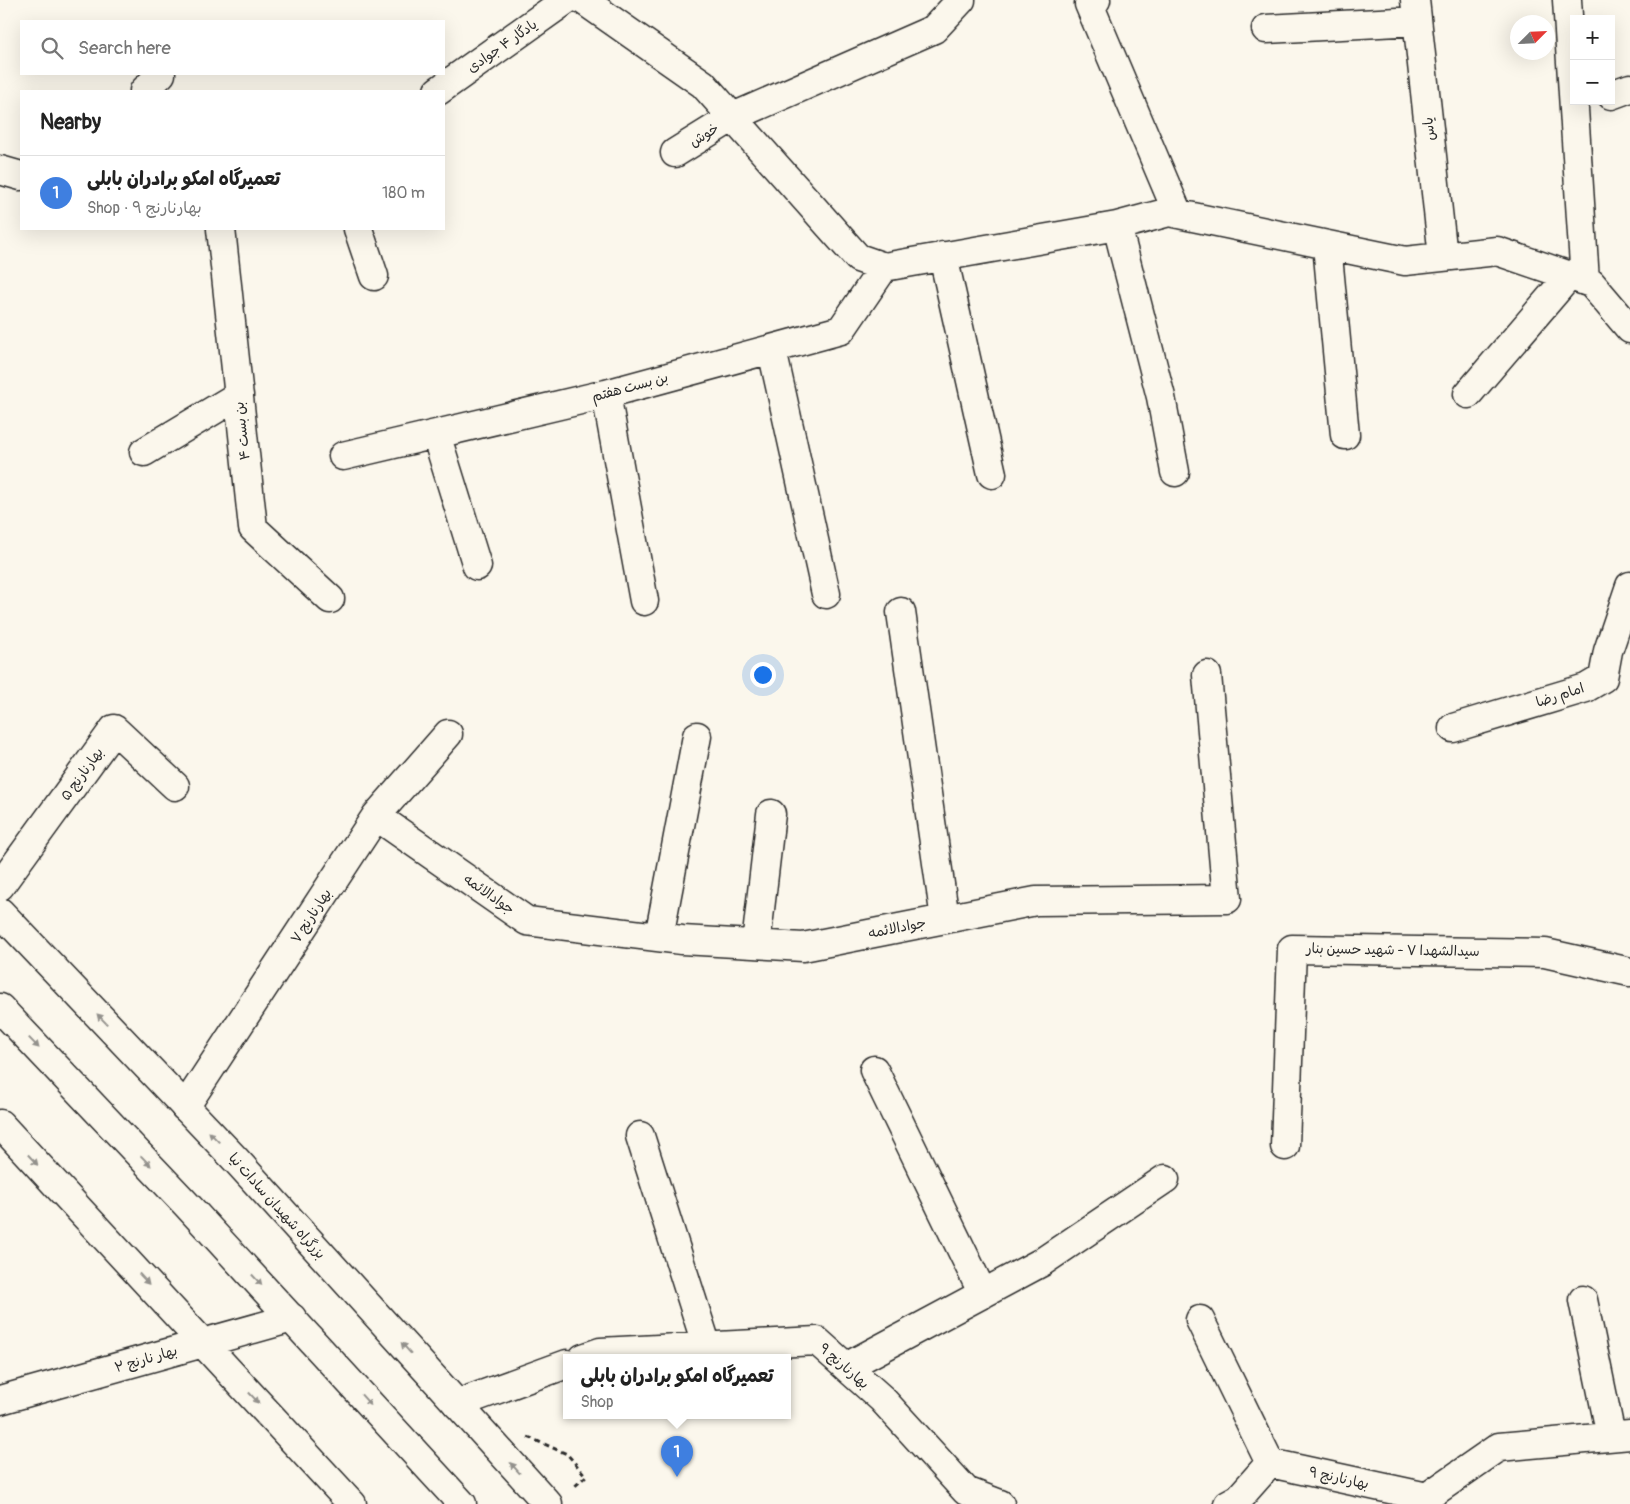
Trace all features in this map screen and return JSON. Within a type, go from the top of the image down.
[{"type":"main road","name":"یادگار ۴ جوادی","points":[[439,90],[566,0]]},
{"type":"main road","points":[[583,0],[703,84],[858,258],[884,267],[1117,226],[1169,212],[1406,261],[1497,251],[1591,283],[1626,317]]},
{"type":"main road","name":"خوش","points":[[675,153],[733,117],[934,28],[961,0]]},
{"type":"main road","points":[[1096,0],[1089,4],[1178,214]]},
{"type":"main road","points":[[1567,0],[1577,60]]},
{"type":"main road","points":[[1266,29],[1416,11]]},
{"type":"main road","name":"یاس","points":[[1416,11],[1443,257]]},
{"type":"main road","points":[[145,90],[160,75]]},
{"type":"main road","points":[[1615,94],[1630,88]]},
{"type":"main road","points":[[1468,394],[1577,278],[1584,105]]},
{"type":"main road","points":[[0,170],[20,176]]},
{"type":"main road","points":[[1117,226],[1161,398],[1176,472]]},
{"type":"main road","name":"بن بست ۴","points":[[221,230],[253,528],[330,599]]},
{"type":"main road","points":[[358,230],[374,276]]},
{"type":"main road","points":[[1326,245],[1345,436]]},
{"type":"main road","points":[[943,256],[992,474]]},
{"type":"main road","name":"بن بست هفتم","points":[[343,456],[606,394],[841,330],[884,267]]},
{"type":"main road","points":[[772,350],[826,594]]},
{"type":"main road","points":[[144,452],[239,394]]},
{"type":"main road","points":[[606,394],[644,601]]},
{"type":"main road","points":[[436,434],[477,566]]},
{"type":"main road","name":"امام رضا","points":[[1453,728],[1586,688],[1603,678],[1608,651],[1630,586]]},
{"type":"main road","points":[[900,612],[945,919]]},
{"type":"main road","name":"جوادالائمه","points":[[376,816],[527,921],[659,937],[803,947],[1036,901],[1227,899],[1207,676]]},
{"type":"main road","name":"بهارنارنج ۵","points":[[0,886],[114,729],[175,786]]},
{"type":"main road","name":"بهارنارنج ۷","points":[[185,1106],[376,816],[448,734]]},
{"type":"main road","points":[[659,937],[697,736]]},
{"type":"main road","points":[[756,944],[771,814]]},
{"type":"main road","name":"بزرگراه شهیدان سادات نیا","points":[[0,912],[185,1106],[548,1504]]},
{"type":"main road","name":"سیدالشهدا ۷ - شهید حسین بنار","points":[[1285,1146],[1292,949],[1545,953],[1630,972]]},
{"type":"main road","points":[[0,1008],[187,1204],[462,1504]]},
{"type":"main road","points":[[874,1070],[983,1294]]},
{"type":"main road","points":[[0,1124],[352,1504]]},
{"type":"main road","points":[[640,1136],[707,1347]]},
{"type":"main road","points":[[846,1367],[1042,1262],[1164,1179]]},
{"type":"main road","points":[[1583,1300],[1620,1435]]},
{"type":"main road","name":"بهار نارنج ۲","points":[[0,1400],[292,1318]]},
{"type":"main road","points":[[1200,1320],[1270,1463],[1239,1498],[1228,1504]]},
{"type":"main road","name":"بهارنارنج ۹","points":[[594,1354],[600,1352],[818,1342],[882,1399],[966,1491],[1000,1504]]},
{"type":"main road","points":[[457,1404],[563,1365]]},
{"type":"main road","name":"بهارنارنج ۹","points":[[1270,1463],[1427,1497],[1499,1447],[1620,1435]]},
{"type":"path","points":[[567,1454],[586,1476]]},
{"type":"place","name":"تعمیرگاه امکو برادران بابلی","points":[[677,1477]]}]
